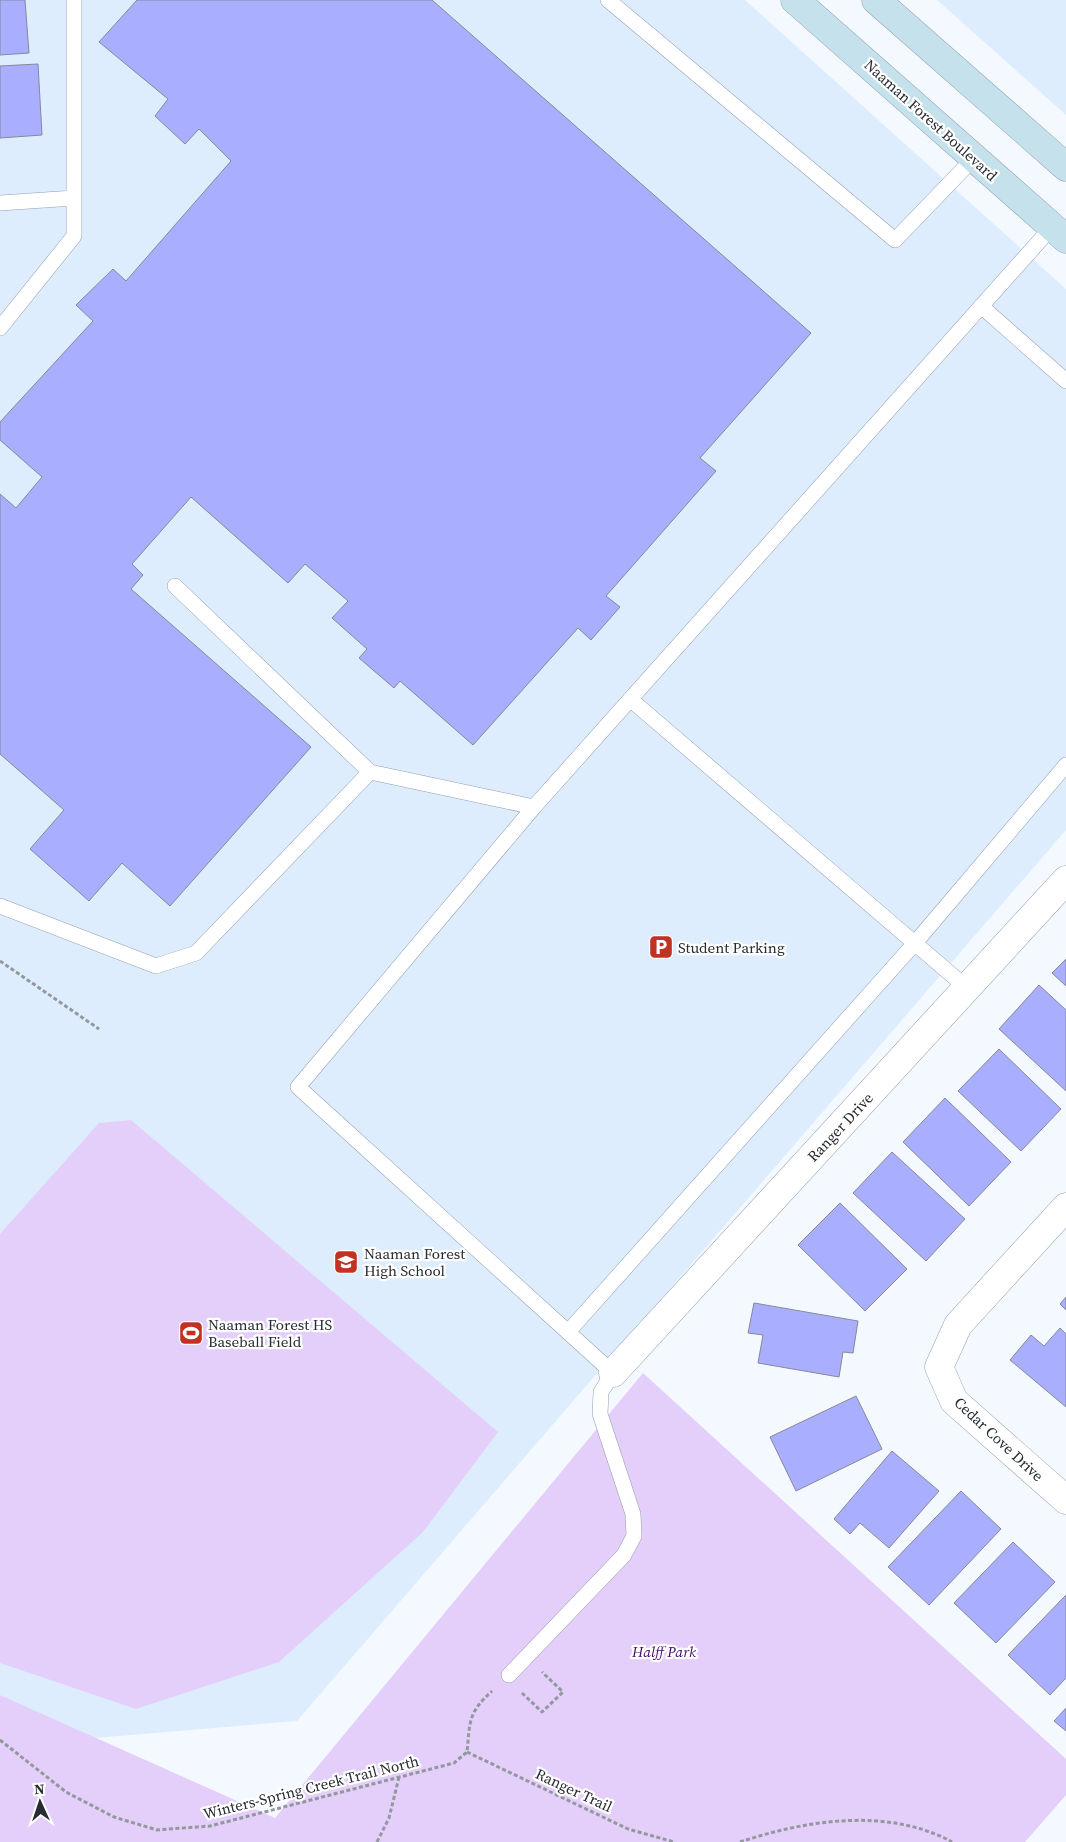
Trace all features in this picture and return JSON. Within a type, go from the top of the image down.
[{"type":"main road","name":"Naaman Forest Boulevard","points":[[796,0],[1059,233]]},
{"type":"main road","points":[[876,0],[1066,167]]},
{"type":"street","name":"Ranger Drive","points":[[613,1373],[1066,880]]},
{"type":"street","name":"Cedar Cove Drive","points":[[1066,1207],[958,1325],[939,1367],[954,1401],[1066,1500]]},
{"type":"lane","points":[[0,328],[74,236],[74,0]]},
{"type":"lane","points":[[608,0],[895,240],[974,158]]},
{"type":"lane","points":[[0,203],[74,198]]},
{"type":"lane","points":[[508,1676],[624,1555],[634,1536],[633,1514],[600,1414],[601,1392],[613,1373],[298,1087],[534,807],[630,699],[981,306],[1059,233]]},
{"type":"lane","points":[[981,306],[1066,381]]},
{"type":"lane","points":[[175,586],[370,772],[534,807]]},
{"type":"lane","points":[[630,699],[967,988]]},
{"type":"lane","points":[[568,1332],[915,943],[1066,765]]},
{"type":"lane","points":[[0,906],[156,966],[196,953],[370,772]]},
{"type":"path","points":[[0,961],[99,1029]]},
{"type":"path","points":[[467,1752],[470,1720],[475,1708],[508,1676],[542,1712],[563,1692],[540,1670]]},
{"type":"path","name":"Winters-Spring Creek Trail North","points":[[0,1740],[66,1792],[114,1817],[157,1830],[210,1826],[454,1762],[467,1752]]},
{"type":"path","name":"Ranger Trail","points":[[467,1752],[628,1829],[674,1842]]},
{"type":"path","points":[[377,1842],[390,1818],[399,1777]]},
{"type":"path","points":[[740,1842],[770,1832],[854,1818],[930,1830],[952,1842]]},
{"type":"shaded area","name":"Naaman Forest High School","points":[[0,0],[745,0],[1066,289],[1066,830],[297,1721],[95,1738],[0,1695]]},
{"type":"shaded area","points":[[937,0],[1066,0],[1066,115]]},
{"type":"green space","name":"Naaman Forest HS Baseball Field","points":[[131,1120],[498,1432],[423,1532],[279,1662],[136,1709],[0,1663],[0,1234],[99,1123]]},
{"type":"green space","name":"Halff Park","points":[[643,1373],[1066,1759],[1066,1795],[1025,1842],[0,1842],[0,1695],[275,1818]]},
{"type":"building","points":[[0,0],[25,0],[29,53],[0,55]]},
{"type":"building","points":[[137,0],[432,0],[811,333],[700,458],[716,471],[606,596],[620,607],[591,640],[578,628],[473,745],[400,681],[394,688],[359,658],[367,649],[332,618],[348,601],[305,564],[288,583],[191,497],[132,564],[143,575],[131,589],[311,747],[170,906],[122,863],[89,901],[30,849],[64,810],[0,754],[0,494],[16,508],[42,477],[0,440],[0,422],[93,321],[76,305],[113,269],[126,281],[231,161],[199,129],[185,144],[155,116],[168,99],[99,42]]},
{"type":"building","points":[[38,64],[42,135],[0,138],[0,66]]},
{"type":"building","points":[[1066,959],[1066,986],[1052,973]]},
{"type":"building","points":[[1039,985],[1066,1010],[1066,1091],[999,1029]]},
{"type":"building","points":[[999,1049],[1061,1109],[1021,1151],[958,1091]]},
{"type":"building","points":[[945,1098],[1011,1162],[969,1206],[903,1142]]},
{"type":"building","points":[[892,1152],[965,1219],[926,1261],[853,1193]]},
{"type":"building","points":[[840,1203],[907,1269],[865,1311],[798,1245]]},
{"type":"building","points":[[1066,1297],[1066,1310],[1060,1304]]},
{"type":"building","points":[[754,1303],[858,1321],[853,1353],[843,1352],[839,1377],[758,1363],[763,1335],[748,1333]]},
{"type":"building","points":[[1060,1328],[1066,1334],[1066,1407],[1010,1360],[1031,1335],[1044,1346]]},
{"type":"building","points":[[856,1396],[882,1449],[796,1491],[770,1437]]},
{"type":"building","points":[[892,1451],[939,1491],[889,1548],[860,1523],[850,1534],[834,1519]]},
{"type":"building","points":[[961,1491],[1001,1529],[929,1605],[888,1567]]},
{"type":"building","points":[[1013,1542],[1055,1582],[996,1643],[954,1603]]},
{"type":"building","points":[[1066,1595],[1066,1678],[1050,1695],[1008,1655]]},
{"type":"building","points":[[1066,1708],[1066,1731],[1054,1721]]},
{"type":"place","name":"Student Parking","points":[[661,947]]},
{"type":"place","name":"Naaman Forest High School","points":[[346,1262]]},
{"type":"place","name":"Naaman Forest HS Baseball Field","points":[[191,1333]]}]
